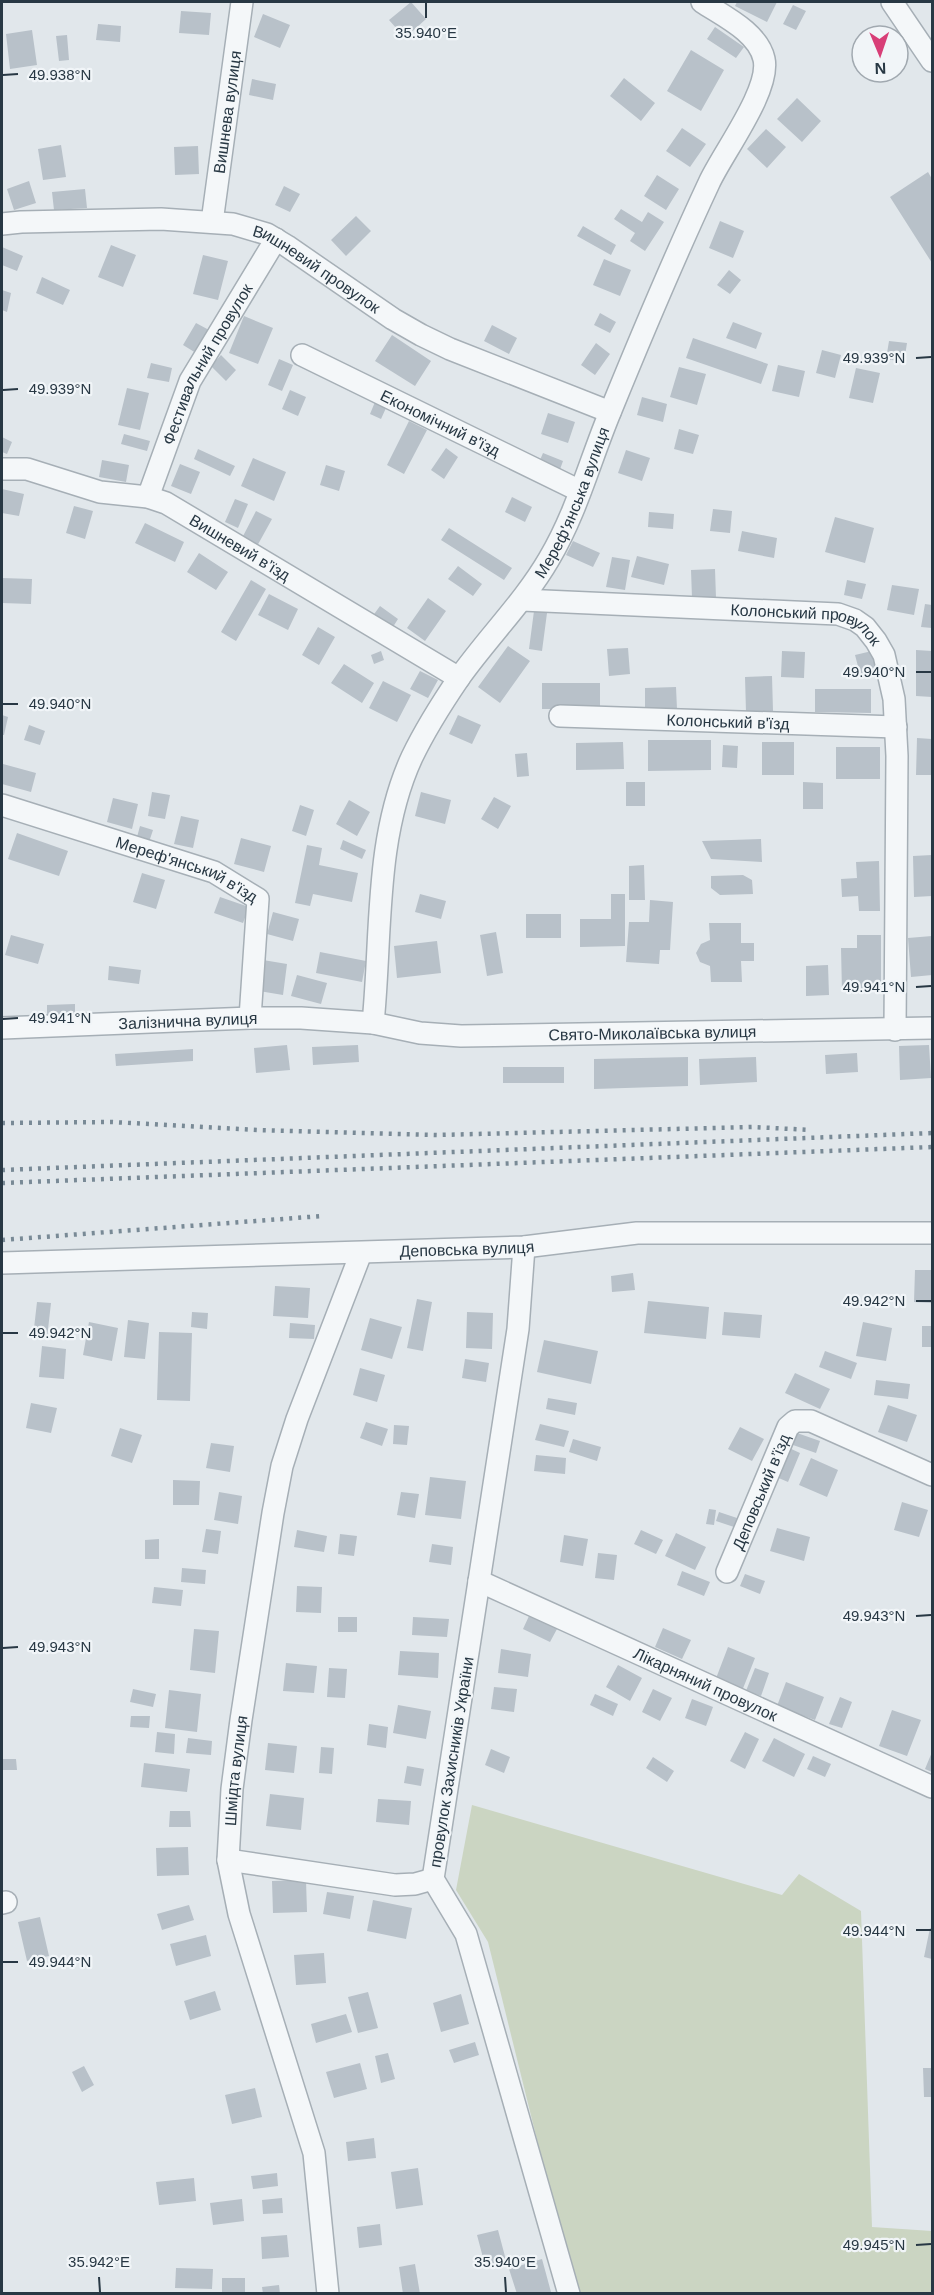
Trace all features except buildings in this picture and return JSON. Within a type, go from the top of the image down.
[{"type":"street","name":"Вишнева вулиця","points":[[212,222],[242,2]]},
{"type":"street","name":"Мереф'янська вулиця","points":[[373,1023],[383,869],[398,798],[411,759],[459,678],[531,589],[568,525],[610,412],[710,180],[738,131],[764,77],[764,59],[757,44],[702,2]]},
{"type":"street","points":[[892,2],[933,61]]},
{"type":"street","name":"Вишневий провулок","points":[[2,224],[161,219],[233,224],[267,234],[393,319],[421,335],[450,349],[610,412]]},
{"type":"street","name":"Фестивальний провулок","points":[[148,497],[190,381],[276,239]]},
{"type":"street","name":"Економічний в'їзд","points":[[302,355],[580,491]]},
{"type":"street","name":"Вишневий в’їзд","points":[[2,469],[27,469],[100,492],[148,497],[166,503],[459,678]]},
{"type":"street","name":"Колонський провулок","points":[[522,600],[838,614],[866,627],[884,655],[894,699],[897,756],[895,1030]]},
{"type":"street","name":"Колонський в'їзд","points":[[560,716],[896,727]]},
{"type":"street","name":"Мереф'янський в'їзд","points":[[2,805],[214,872],[258,899],[250,1018]]},
{"type":"street","name":"Залізнична вулиця","points":[[2,1029],[250,1018],[301,1018],[373,1023]]},
{"type":"street","name":"Свято-Миколаївська вулиця","points":[[373,1023],[420,1033],[461,1036],[933,1028]]},
{"type":"street","name":"Деповська вулиця","points":[[2,1263],[524,1247],[637,1233],[933,1233]]},
{"type":"street","name":"провулок Захисників України","points":[[524,1247],[518,1329],[433,1879],[466,1934],[569,2294]]},
{"type":"street","name":"Шмідта вулиця","points":[[328,2294],[314,2153],[239,1914],[228,1860],[232,1789],[241,1720],[282,1466],[297,1419],[361,1253]]},
{"type":"street","name":"Деповський в’їзд","points":[[728,1572],[788,1427],[795,1420],[811,1421],[933,1475]]},
{"type":"street","name":"Лікарняний провулок","points":[[479,1581],[933,1787]]},
{"type":"street","points":[[228,1860],[395,1885],[415,1884],[433,1879]]},
{"type":"green space","points":[[472,1805],[782,1895],[799,1874],[861,1911],[872,2227],[932,2231],[932,2293],[575,2293],[488,1942],[456,1890]]},
{"type":"railway","points":[[2,1123],[112,1122],[258,1130],[437,1135],[753,1127],[811,1130]]},
{"type":"railway","points":[[2,1170],[932,1133]]},
{"type":"railway","points":[[2,1183],[932,1147]]},
{"type":"railway","points":[[2,1240],[322,1216]]}]
